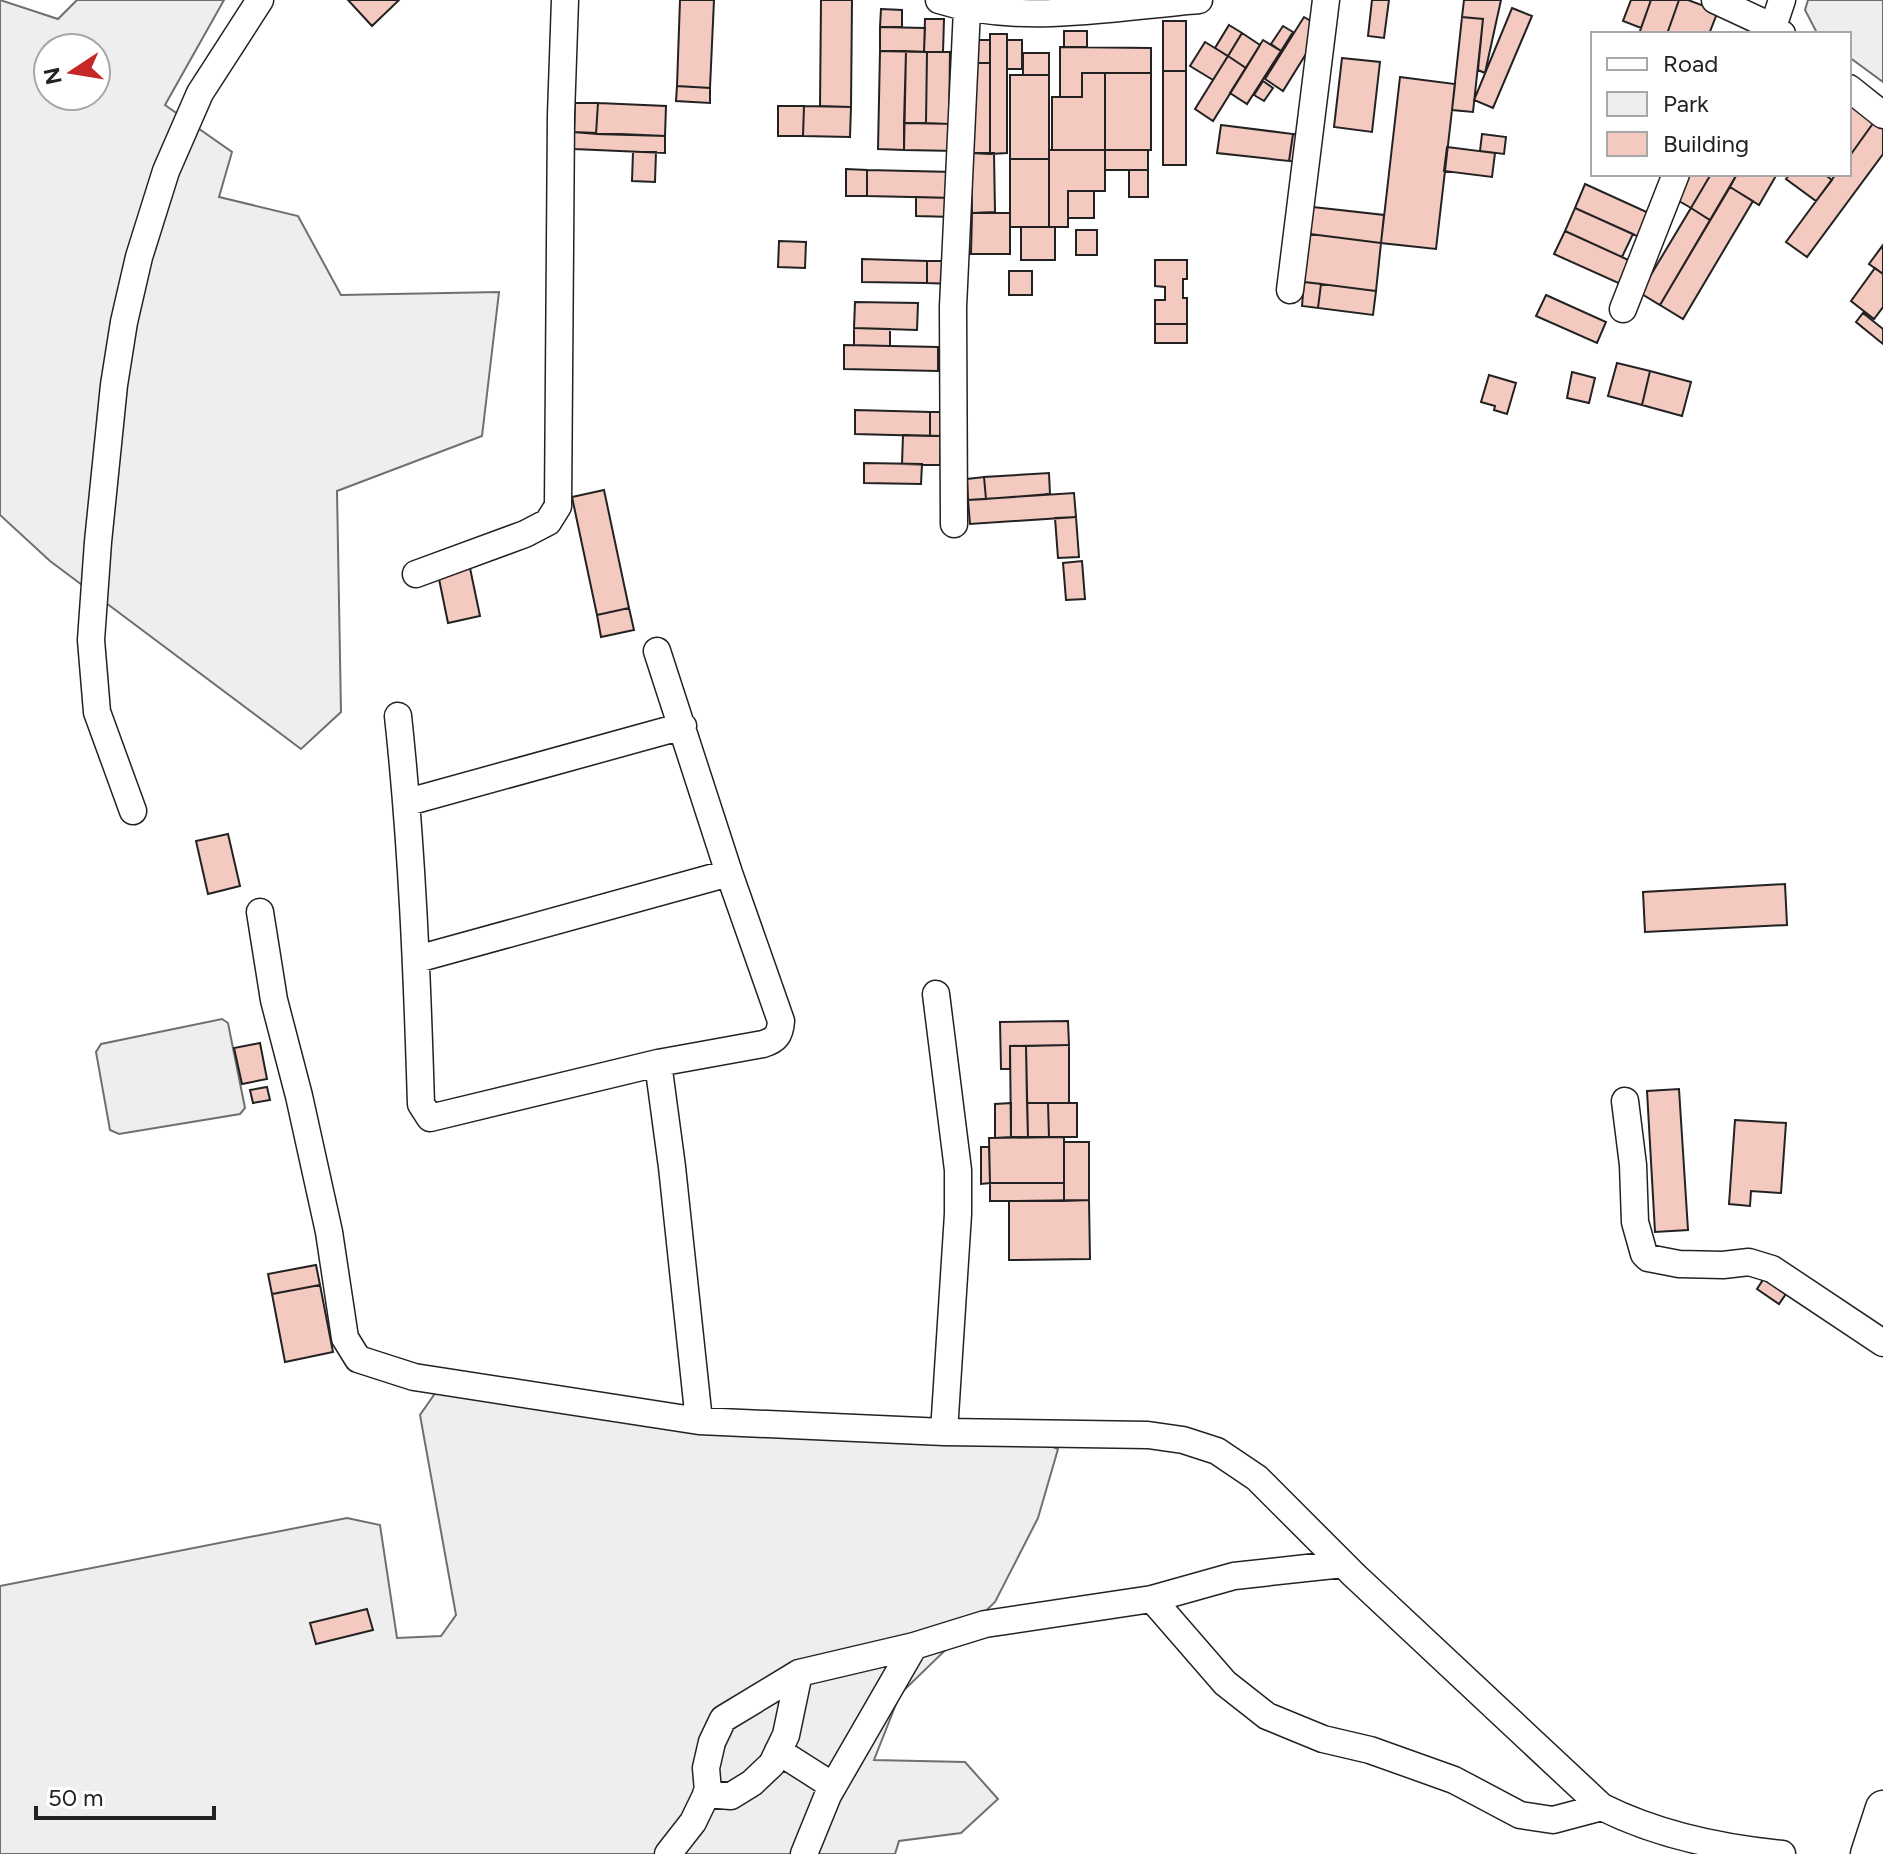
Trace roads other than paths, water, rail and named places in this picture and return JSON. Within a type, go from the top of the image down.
[{"type":"main road","points":[[1868,1854],[1883,1808]]},
{"type":"street","points":[[133,811],[97,712],[91,640],[114,385],[139,257],[166,171],[200,93],[260,0]]},
{"type":"street","points":[[416,574],[537,528],[548,522],[558,506],[561,115],[565,0]]},
{"type":"street","points":[[939,0],[967,9],[1040,13],[1132,3],[1199,0]]},
{"type":"street","points":[[1290,290],[1326,0]]},
{"type":"street","points":[[1727,15],[1777,30],[1782,0]]},
{"type":"street","points":[[954,524],[953,307],[967,9]]},
{"type":"street","points":[[1851,90],[1883,115]]},
{"type":"street","points":[[1623,309],[1675,176]]},
{"type":"street","points":[[398,716],[408,802],[421,1104],[430,1118],[658,1063],[774,1041],[780,1034],[781,1021],[776,1002],[729,873],[657,651]]},
{"type":"street","points":[[408,802],[683,726]]},
{"type":"street","points":[[417,959],[729,873]]},
{"type":"street","points":[[260,912],[274,1000],[329,1232],[345,1338],[358,1359],[414,1377],[699,1421],[944,1432],[1148,1435],[1183,1440],[1217,1451],[1257,1478],[1343,1564],[1602,1807],[1673,1835],[1732,1849],[1782,1854]]},
{"type":"street","points":[[936,994],[958,1170],[944,1432]]},
{"type":"street","points":[[658,1063],[699,1421]]},
{"type":"street","points":[[1625,1101],[1633,1165],[1635,1222],[1644,1254],[1648,1258],[1679,1264],[1749,1262],[1772,1269],[1883,1343]]},
{"type":"street","points":[[668,1854],[693,1822],[706,1794],[706,1768],[712,1742],[723,1719],[799,1673],[914,1646],[985,1624],[1152,1599],[1234,1576],[1343,1564]]},
{"type":"street","points":[[1152,1599],[1225,1683],[1267,1716],[1323,1739],[1370,1750],[1454,1780],[1520,1815],[1553,1820],[1602,1807]]},
{"type":"street","points":[[804,1854],[833,1786],[914,1646]]},
{"type":"street","points":[[706,1794],[731,1796],[752,1783],[772,1764],[786,1735],[799,1673]]},
{"type":"street","points":[[778,1751],[833,1786]]}]
